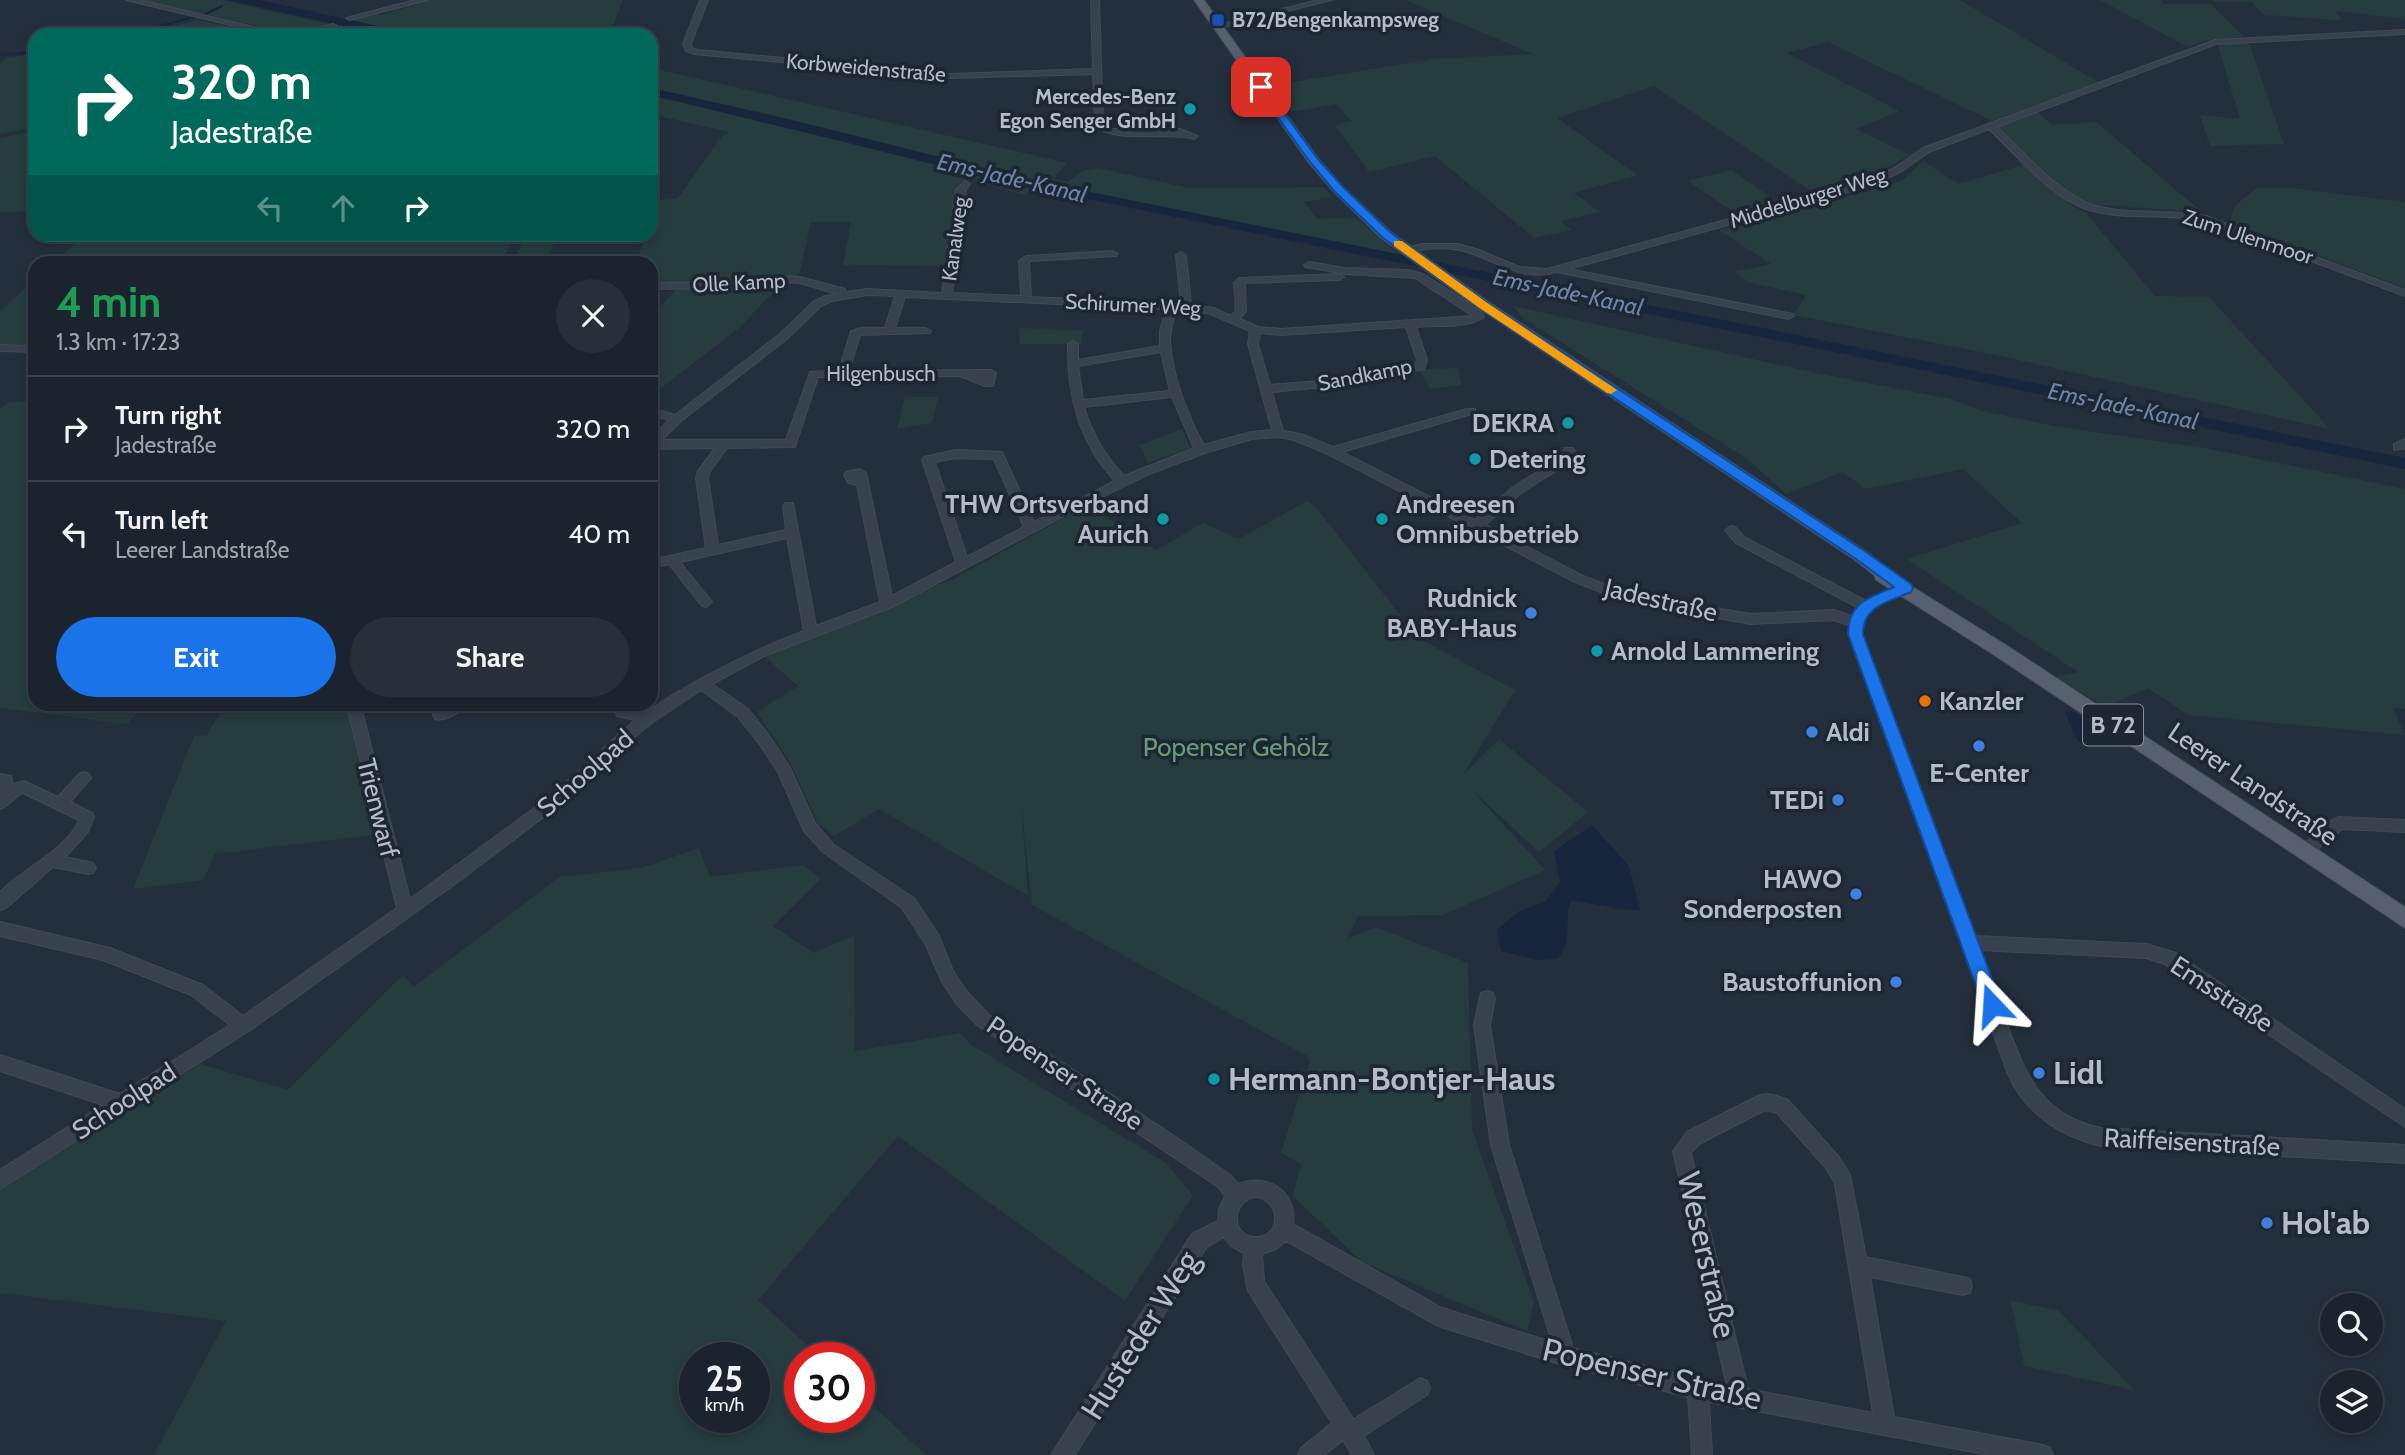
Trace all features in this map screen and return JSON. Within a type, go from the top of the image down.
[{"type":"main road","name":"Leerer Landstraße","points":[[1199,0],[1313,160],[1374,223],[1407,251],[1811,524],[1854,558],[1900,584],[2405,919]]},
{"type":"street","points":[[130,0],[252,28]]},
{"type":"street","points":[[351,19],[424,0]]},
{"type":"street","name":"Korbweidenstraße","points":[[704,0],[687,44],[689,49],[697,52],[951,76],[1096,71]]},
{"type":"street","points":[[1095,0],[1098,120],[1103,129],[1122,133],[1180,132],[1194,136]]},
{"type":"street","points":[[1218,26],[1328,0]]},
{"type":"street","points":[[326,28],[333,26]]},
{"type":"street","name":"Middelburger Weg","points":[[1407,251],[1420,247],[1453,247],[1471,251],[1518,272],[1536,274],[1559,269],[1870,183],[1899,169],[1926,150],[2215,42],[2405,32]]},
{"type":"street","name":"Zum Ulenmoor","points":[[1990,125],[2077,202],[2102,209],[2177,213],[2203,218],[2405,292]]},
{"type":"street","name":"Kanalweg","points":[[947,296],[961,190],[965,184]]},
{"type":"street","points":[[1026,299],[1024,261],[1028,258],[1113,254]]},
{"type":"street","points":[[1181,255],[1186,307]]},
{"type":"street","name":"Schirumer Weg","points":[[658,437],[677,419],[784,336],[817,304],[845,294],[901,293],[1186,307],[1210,310],[1256,330],[1281,332],[1410,325],[1474,320],[1479,317],[1477,313],[1419,276],[1408,273],[1336,270],[1309,265]]},
{"type":"street","points":[[1559,269],[1789,316]]},
{"type":"street","points":[[1234,319],[1241,311],[1239,283],[1243,280],[1357,278]]},
{"type":"street","name":"Olle Kamp","points":[[658,286],[731,285],[758,280],[794,279],[814,284],[824,290],[867,292]]},
{"type":"street","name":"Olle Kamp","points":[[817,304],[824,290]]},
{"type":"street","points":[[889,331],[901,293]]},
{"type":"street","points":[[1172,306],[1165,332],[1165,348],[1191,434],[1201,450]]},
{"type":"street","name":"Sandkamp","points":[[1266,389],[1355,381],[1420,367],[1422,360],[1410,325]]},
{"type":"street","points":[[1256,330],[1253,344],[1278,433]]},
{"type":"street","points":[[843,374],[855,333],[926,331]]},
{"type":"street","points":[[1073,344],[1072,364],[1079,404],[1093,447],[1105,466],[1123,482]]},
{"type":"street","points":[[0,348],[28,349]]},
{"type":"street","points":[[1072,364],[1165,348]]},
{"type":"street","name":"Hilgenbusch","points":[[658,444],[791,444],[814,374],[964,373]]},
{"type":"street","points":[[1079,404],[1178,393]]},
{"type":"street","points":[[1332,451],[1471,411]]},
{"type":"street","points":[[658,413],[677,419]]},
{"type":"street","name":"Schoolpad","points":[[0,1180],[243,1026],[528,822],[616,744],[701,683],[759,653],[887,604],[1123,482],[1201,450],[1251,436],[1278,433],[1297,437]]},
{"type":"street","name":"Jadestraße","points":[[1297,437],[1332,451],[1579,579],[1629,598],[1751,619],[1808,618],[1855,625]]},
{"type":"street","points":[[712,549],[702,478],[723,444]]},
{"type":"street","points":[[1476,526],[1517,490],[1564,460],[1569,451]]},
{"type":"street","points":[[963,565],[928,460],[956,454],[998,455],[1031,529]]},
{"type":"street","points":[[862,483],[887,604]]},
{"type":"street","points":[[789,506],[811,633]]},
{"type":"street","points":[[1731,530],[1740,540],[1867,604]]},
{"type":"street","points":[[658,563],[793,533]]},
{"type":"street","points":[[672,560],[706,602]]},
{"type":"street","points":[[1855,625],[1867,604],[1900,584]]},
{"type":"street","name":"Raiffeisenstraße","points":[[1855,625],[2024,1088],[2043,1110],[2072,1129],[2101,1137],[2405,1154]]},
{"type":"street","name":"Popenser Straße","points":[[701,683],[743,713],[783,770],[809,827],[828,848],[908,903],[933,941],[955,986],[983,1020],[1164,1139],[1224,1181],[1236,1195]]},
{"type":"street","name":"Trienwarf","points":[[356,711],[405,911]]},
{"type":"street","points":[[440,715],[447,711]]},
{"type":"street","points":[[616,744],[621,711]]},
{"type":"street","points":[[628,711],[648,719]]},
{"type":"street","points":[[61,803],[84,778]]},
{"type":"street","points":[[0,803],[10,784],[61,803],[87,817],[85,827],[76,839],[22,880],[0,903]]},
{"type":"street","points":[[2304,852],[2339,823],[2405,826]]},
{"type":"street","points":[[50,860],[88,869]]},
{"type":"street","points":[[0,929],[104,953],[197,990],[243,1026]]},
{"type":"street","name":"Emsstraße","points":[[1969,943],[2138,951],[2170,958],[2405,1119]]},
{"type":"street","points":[[1487,998],[1482,1026],[1500,1145],[1566,1356]]},
{"type":"street","points":[[0,1063],[122,1103]]},
{"type":"street","name":"Weserstraße","points":[[1740,1397],[1682,1151],[1693,1138],[1764,1102],[1782,1106],[1832,1161],[1844,1181],[1885,1424]]},
{"type":"street","points":[[1254,1188],[1273,1193],[1284,1210],[1283,1229],[1271,1242],[1254,1246],[1238,1239],[1229,1226],[1228,1209],[1236,1195],[1254,1188]]},
{"type":"street","name":"Husteder Weg","points":[[1061,1455],[1199,1241],[1212,1232],[1229,1226]]},
{"type":"street","name":"Popenser Straße","points":[[1283,1229],[1438,1317],[1566,1356],[1698,1390],[2043,1455]]},
{"type":"street","points":[[1254,1246],[1252,1264],[1255,1284],[1364,1455]]},
{"type":"street","points":[[1859,1265],[1962,1286]]},
{"type":"street","points":[[1308,1455],[1420,1388]]},
{"type":"street","points":[[1698,1390],[1702,1455]]},
{"type":"green space","points":[[143,0],[222,0],[331,25],[320,28],[265,28]]},
{"type":"green space","points":[[432,0],[623,0],[612,28],[456,28],[428,23],[452,28],[387,28],[351,20],[371,13],[381,15]]},
{"type":"green space","points":[[1405,0],[1960,0],[2098,82],[1992,121],[1828,42],[1787,53],[1899,111],[1856,129],[1910,155],[1867,179],[1816,194],[1654,86],[1557,118],[1637,175],[1574,193],[1600,212],[1561,221],[1571,230],[1534,238],[1435,156],[1369,172],[1335,125],[1351,121],[1337,104],[1290,112],[1274,85],[1434,59],[1533,54]]},
{"type":"green space","points":[[2100,0],[2161,0],[2164,4],[2210,4],[2244,37],[2207,40],[2188,47]]},
{"type":"green space","points":[[2212,0],[2405,0],[2405,19],[2336,11],[2341,20],[2264,15],[2252,2]]},
{"type":"green space","points":[[198,20],[236,28],[164,28]]},
{"type":"green space","points":[[2249,42],[2284,144],[2210,146],[2200,115],[2240,119],[2218,46]]},
{"type":"green space","points":[[28,55],[28,128],[0,134],[0,63],[7,58]]},
{"type":"green space","points":[[658,70],[1067,163],[1053,179],[1068,182],[1082,171],[1098,168],[1189,188],[1323,187],[1333,197],[1304,202],[1318,219],[1355,217],[1398,254],[1025,179],[777,116],[658,90]]},
{"type":"green space","points":[[658,98],[771,123],[1033,190],[1024,195],[968,179],[957,191],[946,266],[843,265],[851,222],[811,222],[799,275],[719,282],[658,282],[658,256],[638,256],[644,242],[658,242],[658,208],[662,199],[677,199],[722,136],[729,132],[658,116]]},
{"type":"green space","points":[[2036,111],[2052,125],[2096,122],[2202,212],[2100,205],[2072,196],[1996,127]]},
{"type":"green space","points":[[28,132],[28,211],[0,212],[0,138]]},
{"type":"green space","points":[[1923,161],[1958,184],[2026,164],[2068,203],[2086,213],[2155,296],[2209,297],[2330,429],[1986,353],[1794,315],[1806,295],[1751,283],[1734,272],[1771,264],[1719,230],[1887,186],[1904,179]]},
{"type":"green space","points":[[1731,170],[1779,203],[1738,215],[1688,181]]},
{"type":"green space","points":[[2258,187],[2290,188],[2405,202],[2405,288],[2229,222],[2236,205]]},
{"type":"green space","points":[[77,242],[512,242],[504,256],[61,256]]},
{"type":"green space","points":[[523,242],[555,242],[547,256],[516,256]]},
{"type":"green space","points":[[783,282],[739,328],[658,391],[658,309],[677,289],[712,289]]},
{"type":"green space","points":[[28,286],[28,345],[0,344],[0,311]]},
{"type":"green space","points":[[1513,306],[1816,373],[1951,399],[1978,410],[2054,426],[2205,448],[2405,489],[2405,709],[2393,708],[2405,735],[2189,715],[2148,688],[2105,707],[2056,677],[2078,672],[1907,559],[2022,523],[1963,469],[1866,489],[1842,472],[1786,494],[1749,460],[1524,319]]},
{"type":"green space","points":[[1018,328],[1083,330],[1081,344],[1020,344]]},
{"type":"green space","points":[[1458,368],[1462,385],[1431,389],[1420,371],[1423,369]]},
{"type":"green space","points":[[905,397],[938,397],[932,423],[897,429]]},
{"type":"green space","points":[[28,401],[28,711],[139,711],[127,724],[0,708],[0,409],[9,402]]},
{"type":"green space","points":[[1182,429],[1190,448],[1148,463],[1140,445]]},
{"type":"green space","name":"Popenser Gehölz","points":[[1307,501],[1315,506],[1418,638],[1515,690],[1463,775],[1499,739],[1588,812],[1539,852],[1470,788],[1545,870],[1443,915],[1358,916],[1347,939],[1376,927],[1468,963],[1472,1130],[1534,1302],[1527,1331],[1362,1262],[1293,1196],[1301,1164],[1281,1153],[1310,1061],[1307,1056],[1032,905],[1021,803],[1028,896],[879,809],[834,836],[817,822],[791,764],[757,712],[798,686],[763,655],[888,608],[952,580],[1087,505],[1156,550],[1203,523],[1239,539]]},
{"type":"green space","points":[[221,711],[349,711],[375,830],[373,835],[215,854],[203,880],[133,889],[194,736],[207,735]]},
{"type":"green space","points":[[699,848],[710,877],[803,865],[821,879],[773,926],[814,953],[854,935],[855,1051],[960,1033],[970,1044],[1166,1163],[1193,1195],[1125,1301],[898,1136],[758,1300],[804,1342],[784,1342],[784,1433],[875,1433],[875,1408],[926,1455],[154,1455],[226,1321],[0,1293],[0,1189],[201,1064],[288,1090],[403,975],[414,987],[559,877],[641,868]]},
{"type":"green space","points":[[2011,1301],[2058,1310],[2134,1390],[2024,1366]]},
{"type":"water","points":[[228,0],[260,0],[386,28],[353,28]]},
{"type":"water","name":"Ems-Jade-Kanal","points":[[658,90],[1026,179],[2405,458],[2405,469],[1024,186],[658,97]]},
{"type":"water","points":[[2073,711],[2104,733],[2108,741],[2083,745],[2077,740],[2065,713]]},
{"type":"water","points":[[1592,825],[1629,866],[1640,910],[1572,900],[1568,911],[1567,942],[1558,959],[1537,960],[1501,951],[1497,930],[1519,911],[1545,902],[1560,882],[1554,851]]},
{"type":"waterway","points":[[205,14],[222,6]]},
{"type":"waterway","points":[[154,28],[193,17]]},
{"type":"waterway","points":[[0,55],[28,53]]},
{"type":"slow traffic","points":[[1398,243],[1447,280],[1611,390]]},
{"type":"place","name":"B72/Bengenkampsweg","points":[[1218,20]]},
{"type":"place","name":"Mercedes-Benz Egon Senger GmbH","points":[[1190,109]]},
{"type":"place","name":"DEKRA","points":[[1568,423]]},
{"type":"place","name":"Detering","points":[[1475,459]]},
{"type":"place","name":"THW Ortsverband Aurich","points":[[1163,519]]},
{"type":"place","name":"Andreesen Omnibusbetrieb","points":[[1382,519]]},
{"type":"place","name":"Rudnick BABY-Haus","points":[[1531,613]]},
{"type":"place","name":"Arnold Lammering","points":[[1597,651]]},
{"type":"place","name":"Kanzler","points":[[1925,701]]},
{"type":"place","name":"Aldi","points":[[1812,732]]},
{"type":"place","name":"E-Center","points":[[1979,746]]},
{"type":"place","name":"TEDi","points":[[1838,800]]},
{"type":"place","name":"HAWO Sonderposten","points":[[1856,894]]},
{"type":"place","name":"Baustoffunion","points":[[1896,982]]},
{"type":"place","name":"Lidl","points":[[2039,1073]]},
{"type":"place","name":"Hermann-Bontjer-Haus","points":[[1214,1079]]},
{"type":"place","name":"Hol'ab","points":[[2267,1223]]},
{"type":"route","points":[[1261,87],[1313,160],[1339,190],[1386,235],[1482,304],[1906,588],[1892,596],[1869,603],[1860,611],[1855,622],[1855,634],[1992,1005]]}]
